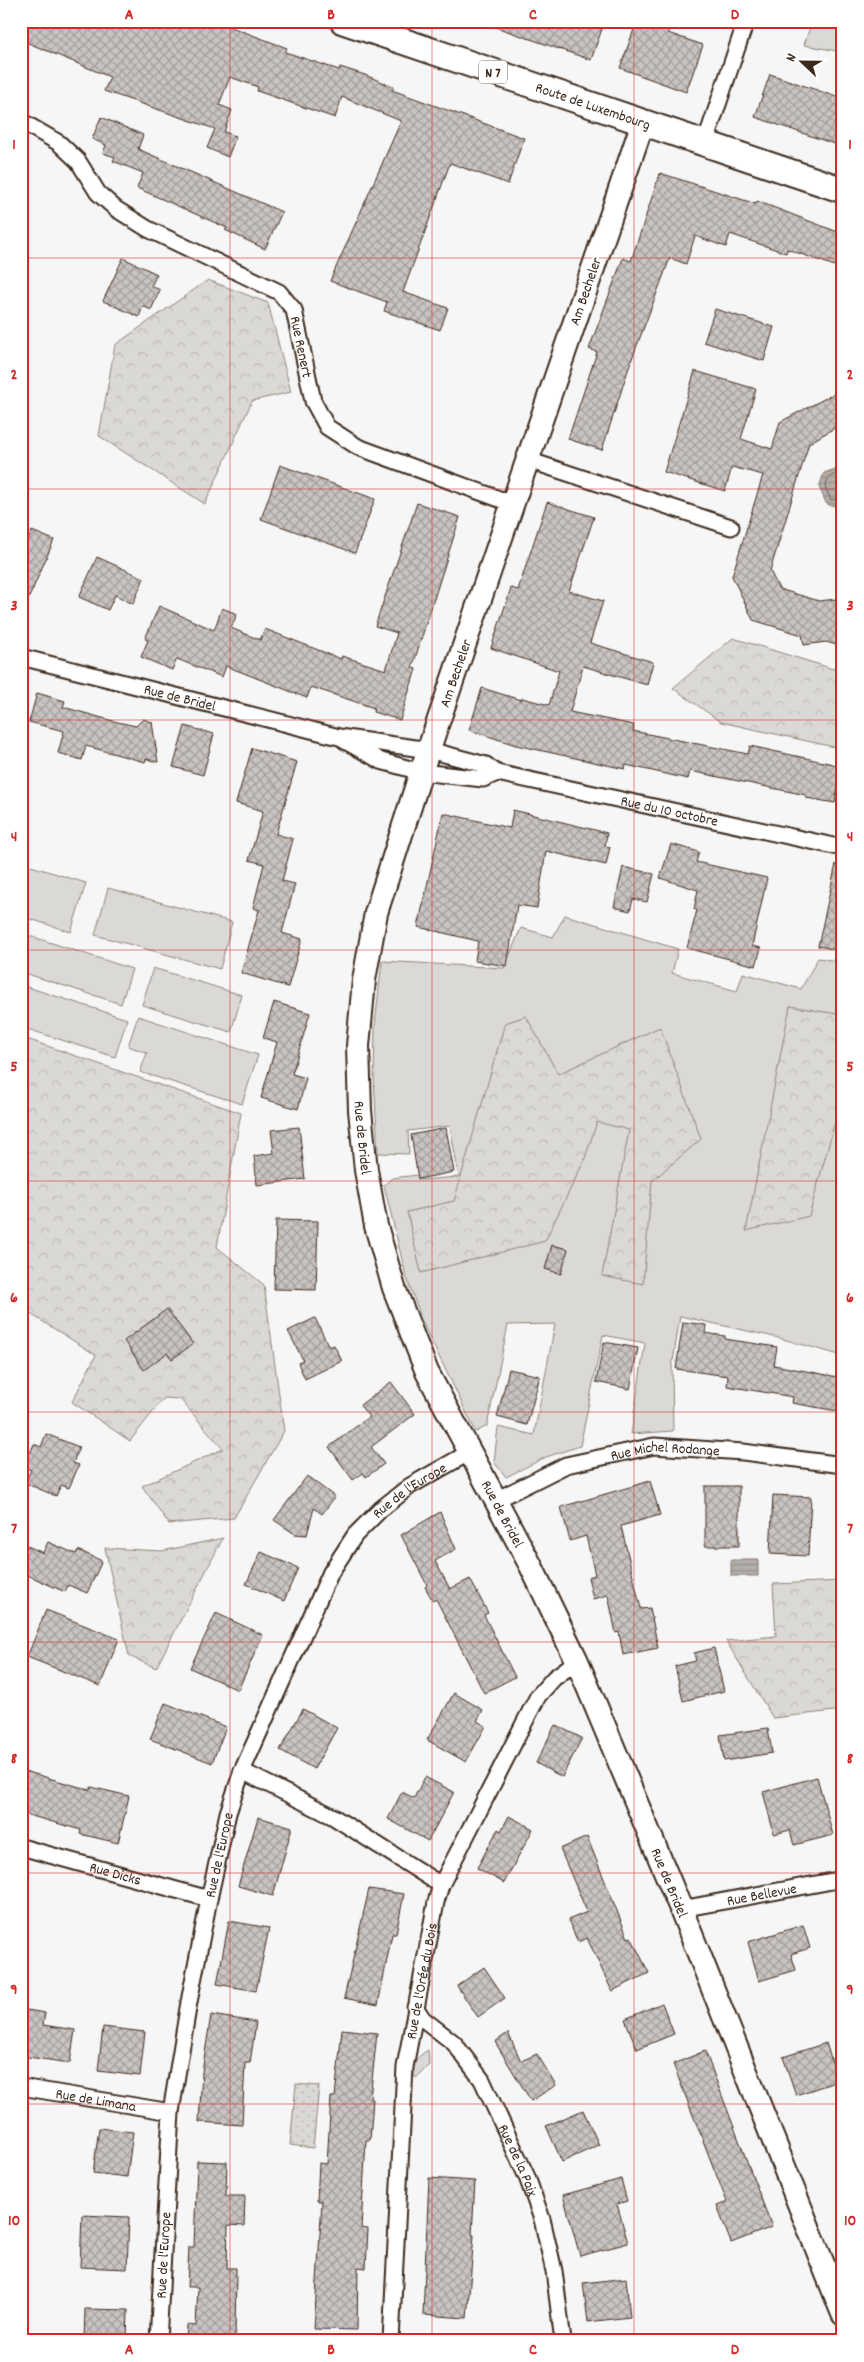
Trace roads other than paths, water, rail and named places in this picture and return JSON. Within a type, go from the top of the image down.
[{"type":"main road","name":"Route de Luxembourg","points":[[343,21],[843,190]]},
{"type":"main road","name":"Am Becheler","points":[[422,772],[643,122]]},
{"type":"main road","name":"Rue de Bridel","points":[[422,772],[374,922],[364,980],[358,1046],[360,1110],[366,1170],[376,1226],[394,1288],[427,1372],[532,1566],[577,1661],[681,1909],[843,2314]]},
{"type":"street","points":[[705,143],[746,21]]},
{"type":"street","name":"Rue Renert","points":[[21,120],[59,143],[78,161],[98,193],[116,209],[148,228],[279,292],[294,310],[313,401],[327,427],[358,447],[513,504]]},
{"type":"street","points":[[528,460],[730,527]]},
{"type":"street","name":"Rue de Bridel","points":[[21,657],[339,737],[429,750]]},
{"type":"street","name":"Rue de Bridel","points":[[339,737],[381,761],[422,772]]},
{"type":"street","name":"Rue du 10 octobre","points":[[429,750],[486,765],[496,773],[843,848]]},
{"type":"street","name":"Rue du 10 octobre","points":[[422,772],[483,779],[496,773]]},
{"type":"street","name":"Rue Michel Rodange","points":[[496,1500],[566,1466],[654,1446],[743,1452],[843,1465]]},
{"type":"street","name":"Rue de l'Europe","points":[[158,2341],[171,2112],[189,2002],[209,1899],[228,1813],[242,1771],[331,1572],[354,1535],[381,1509],[410,1486],[470,1452]]},
{"type":"street","name":"Rue de l'Orée du Bois","points":[[391,2341],[405,2067],[436,1902],[441,1885],[538,1696],[554,1678],[577,1661]]},
{"type":"street","points":[[242,1771],[332,1816],[441,1885]]},
{"type":"street","name":"Rue Dicks","points":[[21,1847],[209,1899]]},
{"type":"street","name":"Rue Bellevue","points":[[681,1909],[843,1880]]},
{"type":"street","name":"Rue de la Paix","points":[[415,2007],[424,2019],[454,2043],[482,2080],[526,2177],[542,2219],[554,2271],[563,2341]]},
{"type":"street","name":"Rue de Limana","points":[[21,2087],[171,2112]]},
{"type":"water","points":[[843,466],[843,503],[831,506],[826,503],[819,487],[824,473]]},
{"type":"water","points":[[731,1560],[758,1560],[758,1576],[731,1576]]}]
